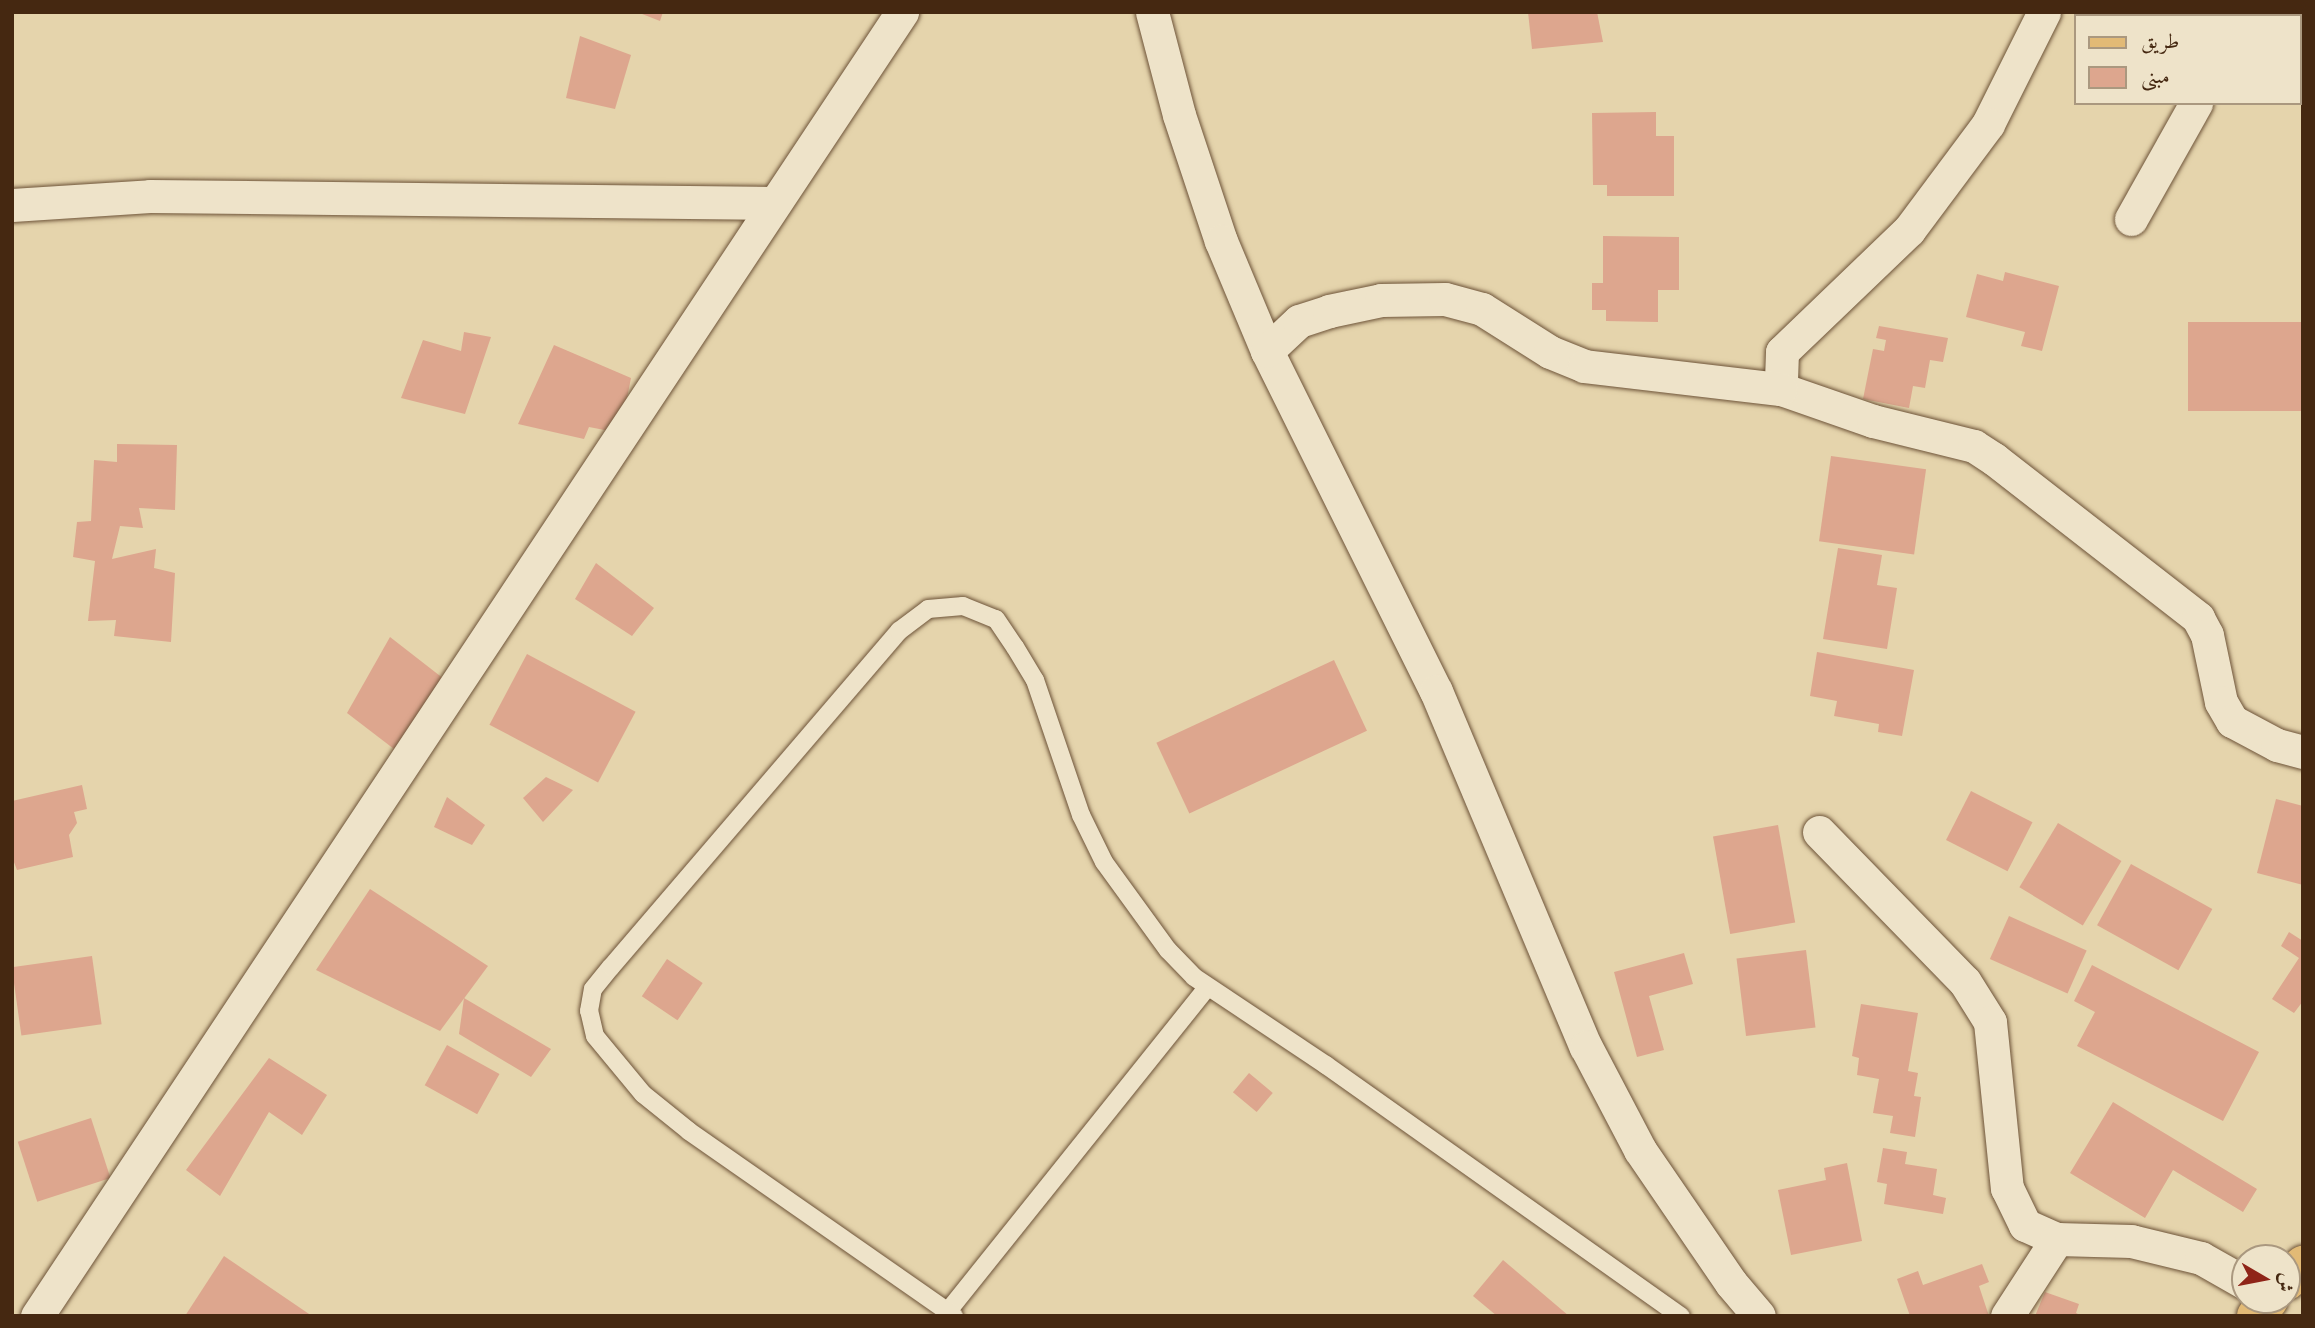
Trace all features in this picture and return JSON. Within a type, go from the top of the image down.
[{"type":"street","points":[[37,1316],[902,12]]},
{"type":"street","points":[[1152,12],[1179,115],[1221,241],[1267,351],[1340,505],[1436,691],[1586,1046],[1640,1150],[1731,1283],[1759,1316]]},
{"type":"street","points":[[1782,388],[1782,352],[1909,230],[1989,124],[2044,12]]},
{"type":"street","points":[[2132,219],[2195,105]]},
{"type":"street","points":[[12,205],[150,196],[774,203]]},
{"type":"street","points":[[1267,351],[1299,321],[1329,311],[1381,300],[1445,299],[1482,309],[1550,352],[1584,366],[1782,388],[1873,421],[1975,446],[2198,618],[2207,635],[2221,702],[2232,721],[2277,746],[2303,752]]},
{"type":"street","points":[[1819,832],[1965,982],[1990,1022],[2007,1188],[2025,1225],[2057,1239],[2131,1241],[2201,1258],[2231,1275]]},
{"type":"street","points":[[2007,1316],[2057,1239]]},
{"type":"lane","points":[[1208,987],[951,1314],[689,1131],[643,1094],[595,1036],[590,1011],[593,989],[899,631],[928,609],[964,606],[996,619],[1035,680],[1081,815],[1104,862],[1168,950],[1208,987],[1326,1065],[1681,1316]]},
{"type":"building","points":[[637,12],[663,12],[660,21]]},
{"type":"building","points":[[1528,12],[1597,12],[1603,42],[1532,49]]},
{"type":"building","points":[[2083,12],[2180,12],[2179,14]]},
{"type":"building","points":[[580,36],[631,55],[615,109],[566,98]]},
{"type":"building","points":[[1656,112],[1656,136],[1674,136],[1674,196],[1607,196],[1607,185],[1593,185],[1592,113]]},
{"type":"building","points":[[1603,236],[1679,237],[1679,290],[1658,290],[1658,322],[1606,321],[1606,310],[1592,310],[1592,283],[1603,283]]},
{"type":"building","points":[[2005,272],[2059,286],[2042,351],[2021,346],[2025,332],[1966,317],[1977,274],[2003,281]]},
{"type":"building","points":[[2188,322],[2303,322],[2303,411],[2188,411]]},
{"type":"building","points":[[1879,326],[1948,338],[1943,362],[1930,360],[1925,388],[1913,386],[1909,408],[1863,399],[1873,349],[1884,351],[1886,340],[1876,338]]},
{"type":"building","points":[[464,332],[491,337],[465,414],[401,398],[423,340],[461,351]]},
{"type":"building","points":[[554,345],[631,378],[620,433],[589,427],[584,439],[518,424]]},
{"type":"building","points":[[117,444],[177,445],[175,510],[139,508],[143,528],[120,526],[112,559],[156,549],[154,568],[175,573],[171,642],[114,636],[116,620],[88,621],[95,561],[73,557],[77,522],[91,521],[94,460],[117,462]]},
{"type":"building","points":[[1831,456],[1926,469],[1914,555],[1819,541]]},
{"type":"building","points":[[1838,548],[1882,555],[1877,585],[1897,588],[1887,649],[1823,639]]},
{"type":"building","points":[[596,563],[654,608],[632,636],[575,599]]},
{"type":"building","points":[[390,637],[444,679],[394,749],[347,713]]},
{"type":"building","points":[[1817,652],[1914,670],[1902,736],[1878,732],[1879,724],[1834,716],[1837,701],[1810,696]]},
{"type":"building","points":[[527,654],[636,712],[598,782],[489,725]]},
{"type":"building","points":[[1334,660],[1367,731],[1189,814],[1156,743]]},
{"type":"building","points":[[546,777],[573,790],[543,822],[523,798]]},
{"type":"building","points":[[82,785],[87,809],[74,812],[77,823],[69,835],[73,857],[17,870],[12,857],[12,801]]},
{"type":"building","points":[[1971,791],[2032,822],[2008,871],[1946,840]]},
{"type":"building","points":[[447,797],[485,825],[472,845],[434,827]]},
{"type":"building","points":[[2276,799],[2303,806],[2303,885],[2257,873]]},
{"type":"building","points":[[2058,823],[2121,861],[2083,925],[2019,887]]},
{"type":"building","points":[[1778,825],[1795,922],[1730,934],[1713,836]]},
{"type":"building","points":[[2131,864],[2212,909],[2178,970],[2097,925]]},
{"type":"building","points":[[370,889],[488,966],[440,1031],[316,970]]},
{"type":"building","points":[[2009,916],[2087,951],[2068,994],[1990,959]]},
{"type":"building","points":[[2289,932],[2303,941],[2303,1001],[2294,1013],[2272,999],[2299,958],[2281,946]]},
{"type":"building","points":[[1806,950],[1816,1027],[1746,1036],[1737,959]]},
{"type":"building","points":[[1684,953],[1693,984],[1649,996],[1664,1050],[1637,1057],[1614,972]]},
{"type":"building","points":[[92,956],[102,1024],[21,1036],[12,967]]},
{"type":"building","points":[[667,959],[703,983],[677,1020],[642,996]]},
{"type":"building","points":[[2092,965],[2259,1052],[2223,1121],[2077,1046],[2095,1012],[2074,1001]]},
{"type":"building","points":[[464,998],[551,1049],[531,1077],[459,1034]]},
{"type":"building","points":[[1861,1004],[1918,1013],[1908,1071],[1918,1073],[1914,1096],[1921,1097],[1915,1137],[1890,1133],[1893,1116],[1873,1113],[1879,1079],[1857,1075],[1859,1058],[1852,1056]]},
{"type":"building","points":[[447,1045],[499,1074],[477,1114],[425,1085]]},
{"type":"building","points":[[269,1058],[327,1095],[302,1135],[269,1112],[220,1196],[186,1170]]},
{"type":"building","points":[[1249,1073],[1273,1093],[1257,1112],[1233,1092]]},
{"type":"building","points":[[2113,1102],[2257,1189],[2243,1212],[2173,1170],[2145,1218],[2070,1173]]},
{"type":"building","points":[[91,1118],[110,1178],[37,1202],[18,1142]]},
{"type":"building","points":[[1883,1148],[1907,1152],[1905,1164],[1937,1169],[1933,1195],[1946,1198],[1943,1214],[1884,1204],[1887,1184],[1877,1182]]},
{"type":"building","points":[[1847,1163],[1862,1241],[1791,1255],[1778,1190],[1826,1180],[1824,1168]]},
{"type":"building","points":[[224,1256],[312,1316],[185,1316]]},
{"type":"building","points":[[1503,1260],[1569,1316],[1497,1316],[1473,1296]]},
{"type":"building","points":[[1982,1264],[1989,1282],[1979,1286],[1989,1316],[1910,1316],[1897,1279],[1918,1271],[1923,1285]]},
{"type":"building","points":[[2045,1292],[2079,1304],[2076,1313],[2082,1316],[2035,1316]]}]
